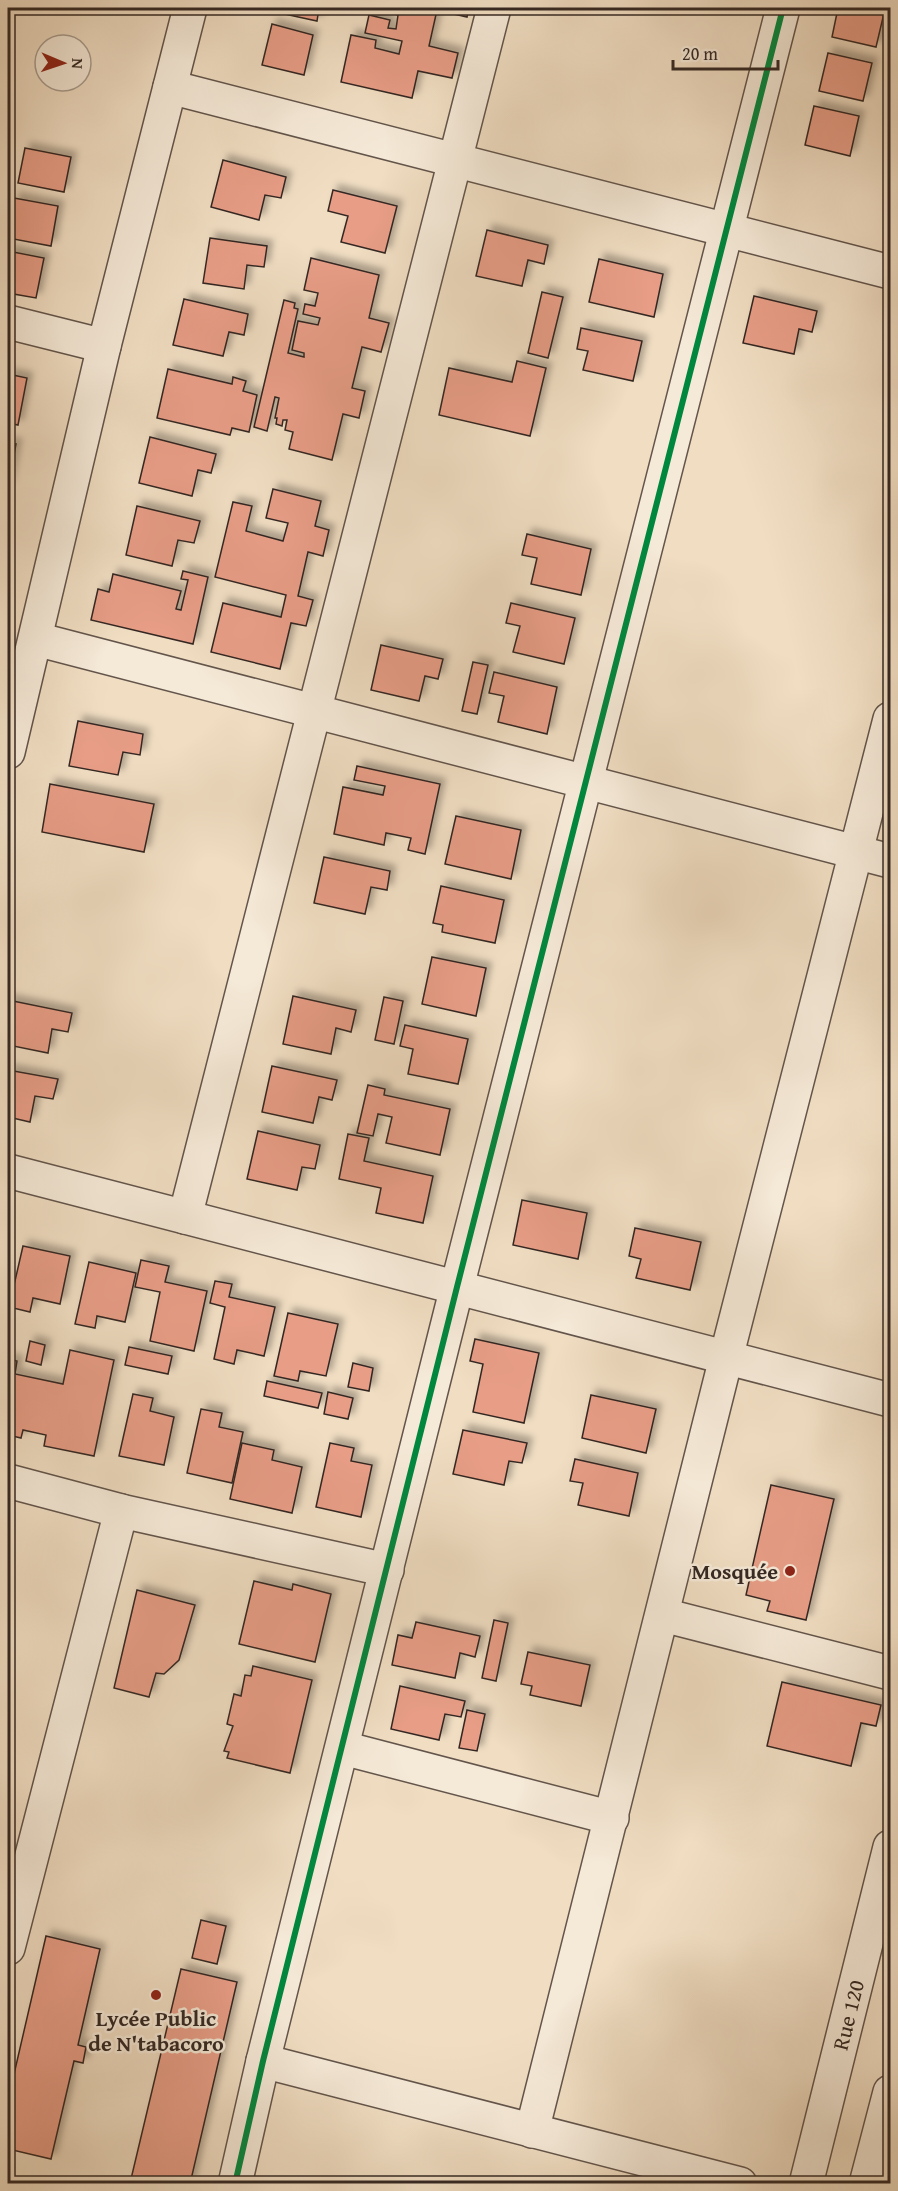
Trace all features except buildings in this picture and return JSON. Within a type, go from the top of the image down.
[{"type":"street","points":[[8,752],[104,346],[190,8]]},
{"type":"street","points":[[185,1217],[494,8]]},
{"type":"street","points":[[235,2184],[263,2061],[457,1287],[783,8]]},
{"type":"street","points":[[170,87],[891,272]]},
{"type":"street","points":[[8,322],[104,346]]},
{"type":"street","points":[[36,639],[891,861]]},
{"type":"street","points":[[532,2131],[726,1358],[891,719]]},
{"type":"street","points":[[8,1171],[891,1400]]},
{"type":"street","points":[[8,1482],[121,1511],[387,1570]]},
{"type":"street","points":[[8,1947],[121,1511]]},
{"type":"street","points":[[663,1615],[891,1673]]},
{"type":"street","points":[[343,1748],[612,1818]]},
{"type":"street","name":"Rue 120","points":[[806,2184],[891,1847]]},
{"type":"street","points":[[263,2061],[740,2184]]},
{"type":"street","points":[[866,2184],[891,2092]]},
{"type":"cycle path","points":[[235,2184],[263,2061],[457,1287],[783,8]]},
{"type":"place","name":"Mosquée","points":[[790,1571]]},
{"type":"place","name":"Lycée Public de N'tabacoro","points":[[156,1995]]}]
